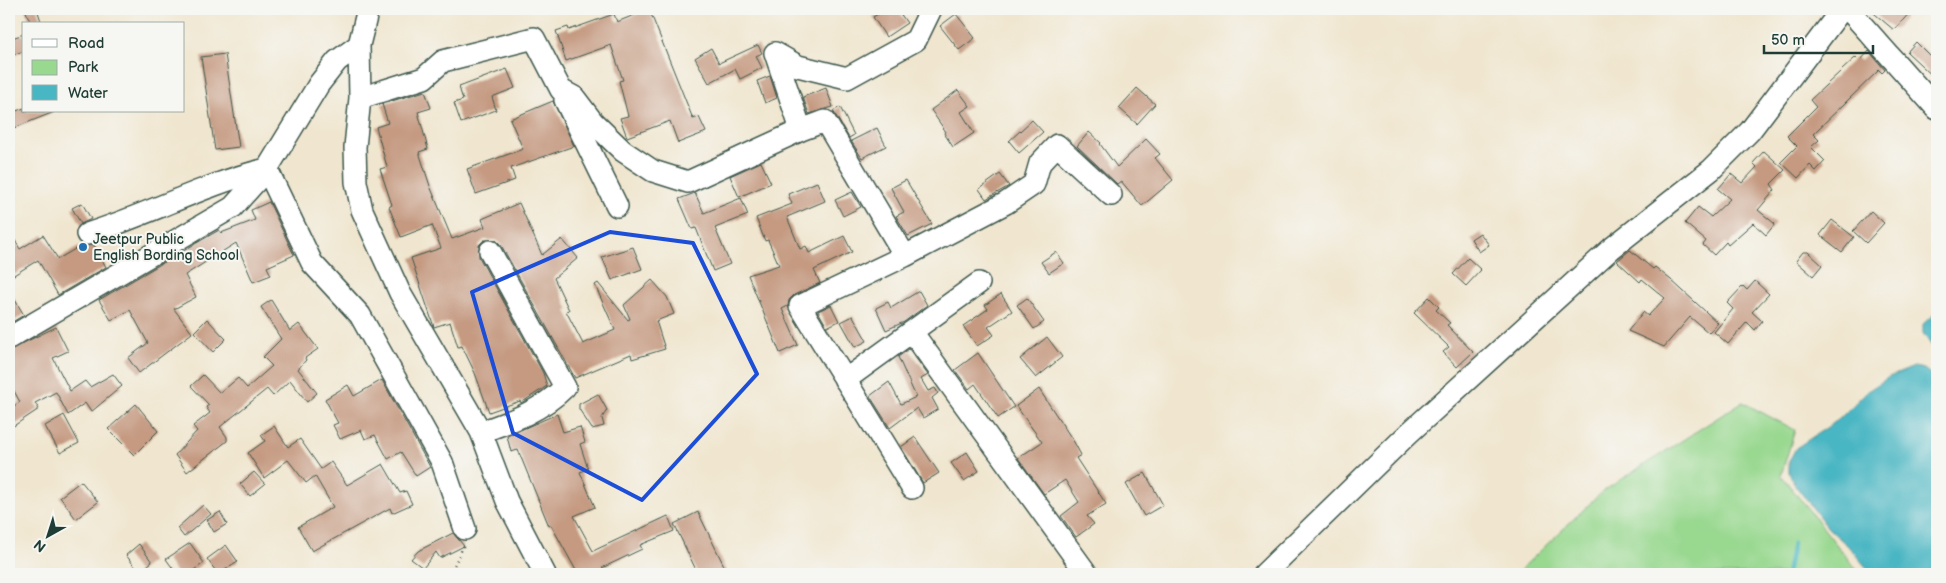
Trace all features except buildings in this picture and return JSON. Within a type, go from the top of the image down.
[{"type":"street","points":[[368,9],[359,44],[360,98],[355,147],[356,182],[362,210],[400,293],[481,432],[508,501],[545,574]]},
{"type":"street","points":[[801,130],[775,53],[798,66],[848,78],[916,40],[931,9]]},
{"type":"street","points":[[1264,574],[1408,433],[1612,248],[1711,170],[1750,130],[1842,9]]},
{"type":"street","points":[[1848,9],[1937,108]]},
{"type":"street","points":[[360,98],[424,78],[442,60],[534,38],[616,206]]},
{"type":"street","points":[[9,338],[233,207],[267,169],[319,84],[337,61],[359,44]]},
{"type":"street","points":[[561,90],[574,98],[593,122],[623,151],[653,171],[688,182],[801,130],[825,121],[905,256]]},
{"type":"street","points":[[912,488],[800,306],[905,256],[1006,203],[1034,184],[1040,162],[1057,145],[1111,195]]},
{"type":"street","points":[[87,234],[124,223],[209,186],[267,169]]},
{"type":"street","points":[[267,169],[312,263],[360,315],[442,462],[465,529]]},
{"type":"street","points":[[481,432],[526,415],[551,401],[565,387],[490,251]]},
{"type":"street","points":[[845,380],[978,284]]},
{"type":"street","points":[[912,332],[1087,574]]},
{"type":"path","points":[[450,574],[466,540],[465,529]]},
{"type":"highlighted area","points":[[610,232],[693,243],[757,374],[642,500],[513,433],[472,292]]},
{"type":"green space","points":[[1742,402],[1795,430],[1781,475],[1860,574],[1516,574],[1602,492]]},
{"type":"water","points":[[1937,312],[1937,354],[1923,333],[1923,324]]},
{"type":"water","points":[[1914,367],[1924,369],[1937,379],[1937,574],[1872,574],[1848,546],[1828,528],[1795,485],[1789,472],[1789,461],[1796,448],[1838,420],[1866,392],[1889,377]]},
{"type":"waterway","points":[[1787,574],[1793,543]]},
{"type":"place","name":"Jeetpur Public English Bording School","points":[[83,247]]}]
